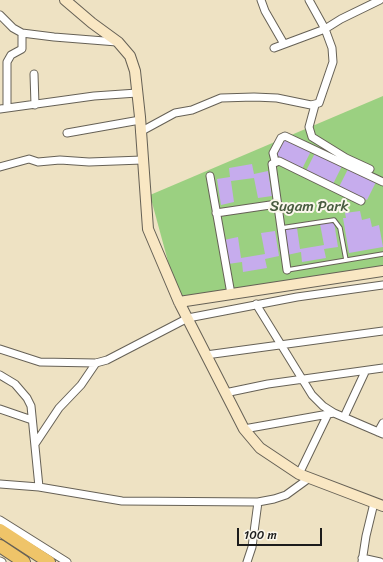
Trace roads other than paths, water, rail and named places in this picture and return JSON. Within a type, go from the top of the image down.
[{"type":"highway","points":[[0,530],[49,562]]},
{"type":"highway","points":[[0,546],[24,562]]},
{"type":"street","points":[[65,0],[92,23],[118,42],[130,56],[135,71],[148,229],[179,302],[244,429],[260,448],[299,474],[308,479],[379,504],[366,536],[362,560],[380,562]]},
{"type":"street","points":[[261,0],[265,11],[284,44]]},
{"type":"street","points":[[309,0],[325,29],[334,55],[322,99],[315,105],[309,127],[312,137],[346,158],[370,169]]},
{"type":"street","points":[[274,48],[325,29],[341,19],[380,0]]},
{"type":"street","points":[[0,15],[13,28],[22,33],[118,42]]},
{"type":"street","points":[[22,33],[22,49],[11,55],[7,62],[4,108],[94,96],[137,93]]},
{"type":"street","points":[[34,74],[35,105]]},
{"type":"street","points":[[140,132],[175,113],[192,110],[221,98],[270,98],[315,105]]},
{"type":"street","points":[[67,133],[140,120]]},
{"type":"street","points":[[286,270],[272,168],[272,164],[275,161],[273,153],[281,138],[284,136],[383,182]]},
{"type":"street","points":[[0,167],[29,159],[38,162],[60,160],[89,162],[142,160]]},
{"type":"street","points":[[275,161],[279,161],[361,201]]},
{"type":"street","points":[[210,176],[231,294]]},
{"type":"street","points":[[216,213],[277,204]]},
{"type":"street","points":[[179,302],[383,271]]},
{"type":"street","points":[[0,349],[40,362],[96,363],[107,360],[188,318],[256,304],[383,284]]},
{"type":"street","points":[[256,304],[302,380],[312,395],[323,406],[331,413],[381,433],[383,422]]},
{"type":"street","points":[[206,355],[383,331]]},
{"type":"street","points":[[35,444],[59,408],[80,385],[96,363]]},
{"type":"street","points":[[225,393],[268,384],[365,372],[383,368]]},
{"type":"street","points":[[344,417],[365,372]]},
{"type":"street","points":[[0,375],[15,384],[23,392],[31,406],[39,487]]},
{"type":"street","points":[[0,409],[32,420]]},
{"type":"street","points":[[244,429],[331,413]]},
{"type":"street","points":[[299,474],[331,413]]},
{"type":"street","points":[[0,484],[39,487],[122,501],[258,502],[286,495],[308,479]]},
{"type":"street","points":[[247,562],[252,547],[258,502]]},
{"type":"street","points":[[0,520],[67,562]]},
{"type":"lane","points":[[280,228],[334,220],[340,228],[346,260]]},
{"type":"lane","points":[[286,270],[383,254]]},
{"type":"park label","name":"Sugam Park","points":[[309,207]]}]
